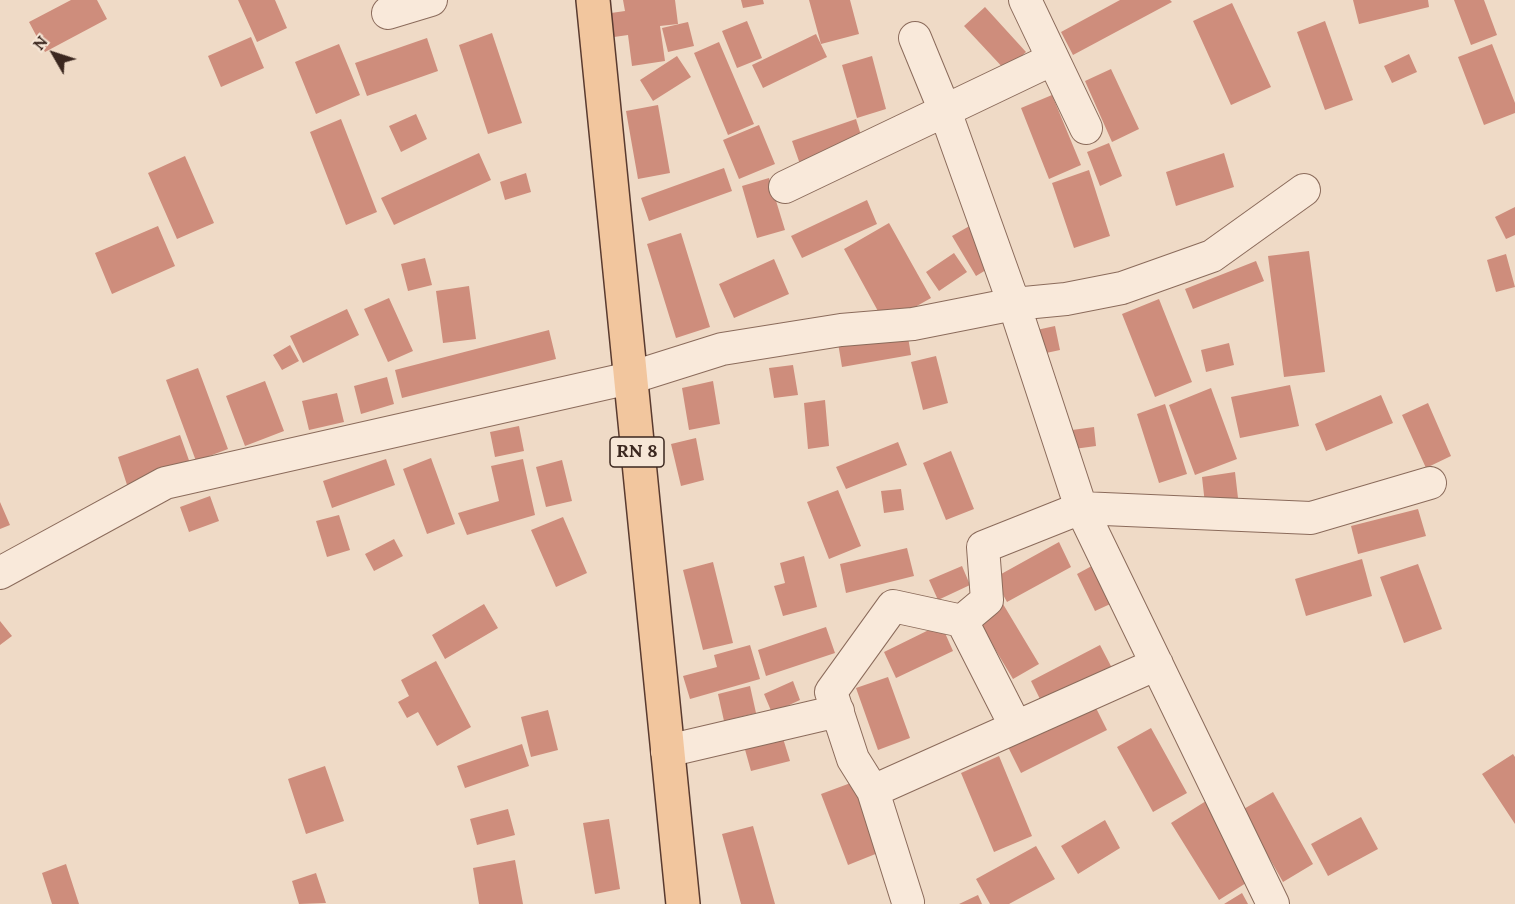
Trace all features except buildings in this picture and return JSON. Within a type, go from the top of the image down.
[{"type":"main road","name":"RN 8","points":[[593,0],[683,904]]},
{"type":"street","points":[[388,13],[431,0]]},
{"type":"street","points":[[1025,0],[1086,128]]},
{"type":"street","points":[[915,38],[945,111],[1014,304],[1081,508],[1273,904]]},
{"type":"street","points":[[785,187],[1053,59]]},
{"type":"street","points":[[0,573],[165,483],[630,378],[722,349],[841,330],[913,324],[1014,304],[1066,299],[1122,288],[1212,256],[1304,190]]},
{"type":"street","points":[[962,621],[987,600],[983,547],[1081,508],[1311,518],[1430,483]]},
{"type":"street","points":[[908,902],[873,790],[853,759],[831,692],[893,606],[962,621]]},
{"type":"street","points":[[962,621],[1016,727]]},
{"type":"street","points":[[873,790],[1156,664]]},
{"type":"street","points":[[667,751],[838,711]]}]
